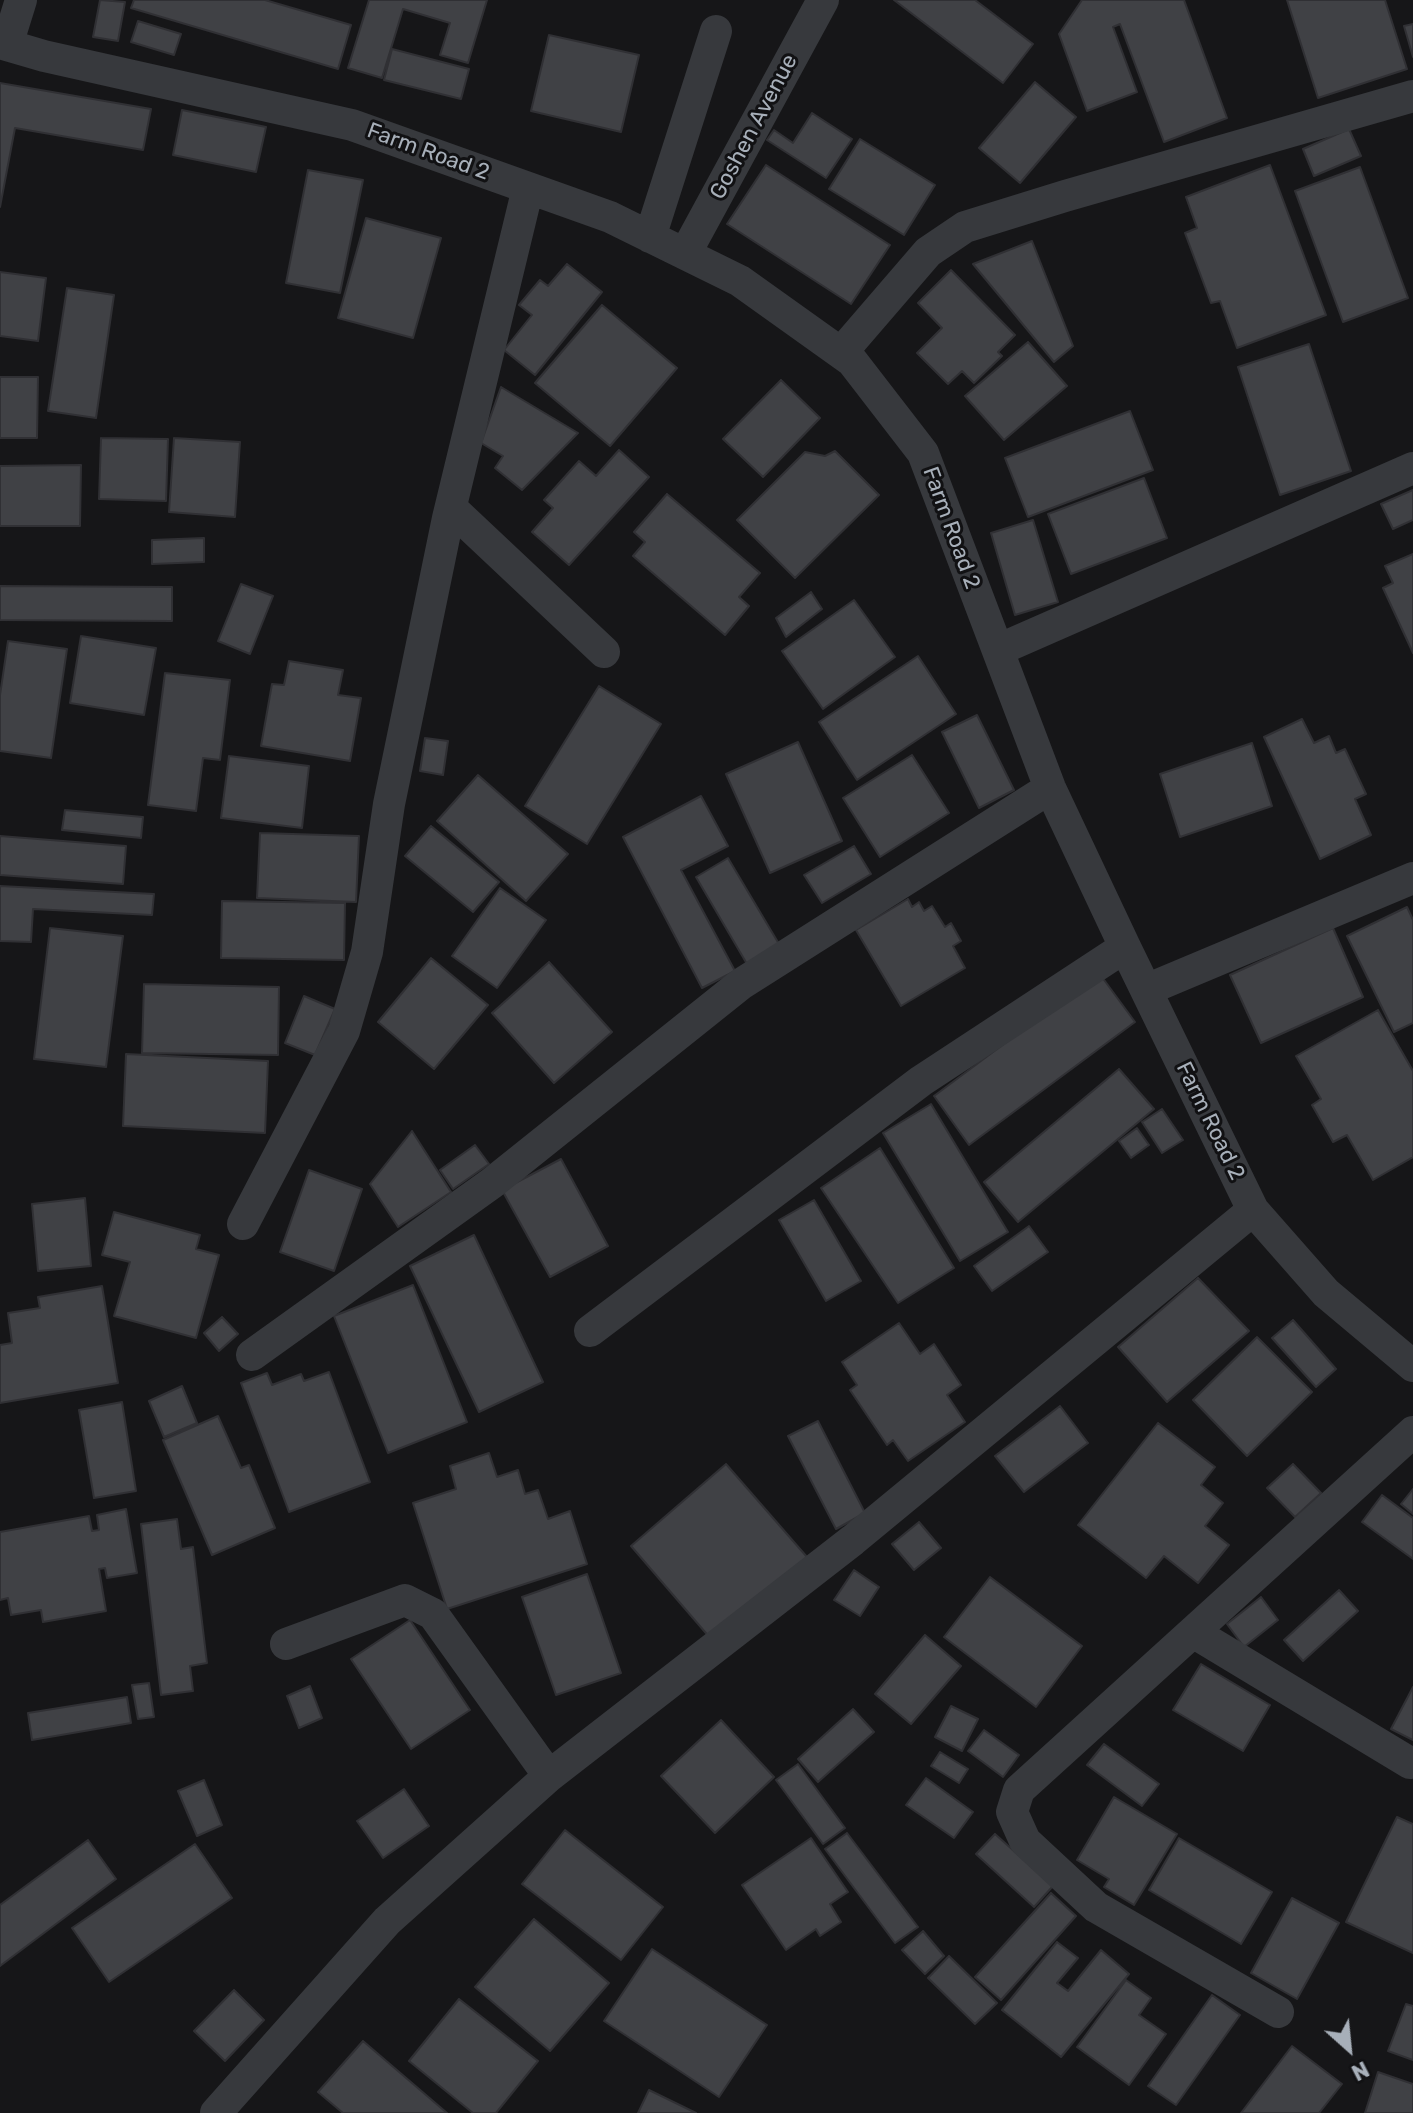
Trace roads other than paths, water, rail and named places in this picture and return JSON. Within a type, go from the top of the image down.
[{"type":"street","points":[[4,44],[21,0]]},
{"type":"street","name":"Goshen Avenue","points":[[685,254],[823,0]]},
{"type":"street","points":[[650,237],[716,31]]},
{"type":"street","name":"Farm Road 2","points":[[4,44],[44,56],[352,125],[610,217],[740,281],[852,361],[923,453],[1050,788],[1253,1210],[1326,1293],[1413,1366]]},
{"type":"street","points":[[841,353],[928,252],[965,227],[1413,96]]},
{"type":"street","points":[[243,1224],[344,1031],[367,952],[389,804],[451,508],[528,188]]},
{"type":"street","points":[[998,650],[1413,468]]},
{"type":"street","points":[[451,508],[604,652]]},
{"type":"street","points":[[252,1355],[492,1183],[741,984],[1050,788]]},
{"type":"street","points":[[1146,990],[1413,878]]},
{"type":"street","points":[[590,1331],[921,1081],[1125,947]]},
{"type":"street","points":[[216,2113],[387,1921],[549,1776],[853,1540],[1253,1210]]},
{"type":"street","points":[[1278,2012],[1096,1907],[1025,1841],[1012,1812],[1019,1790],[1413,1432]]},
{"type":"street","points":[[286,1644],[405,1600],[433,1614],[549,1776]]},
{"type":"street","points":[[1193,1632],[1410,1763]]}]
